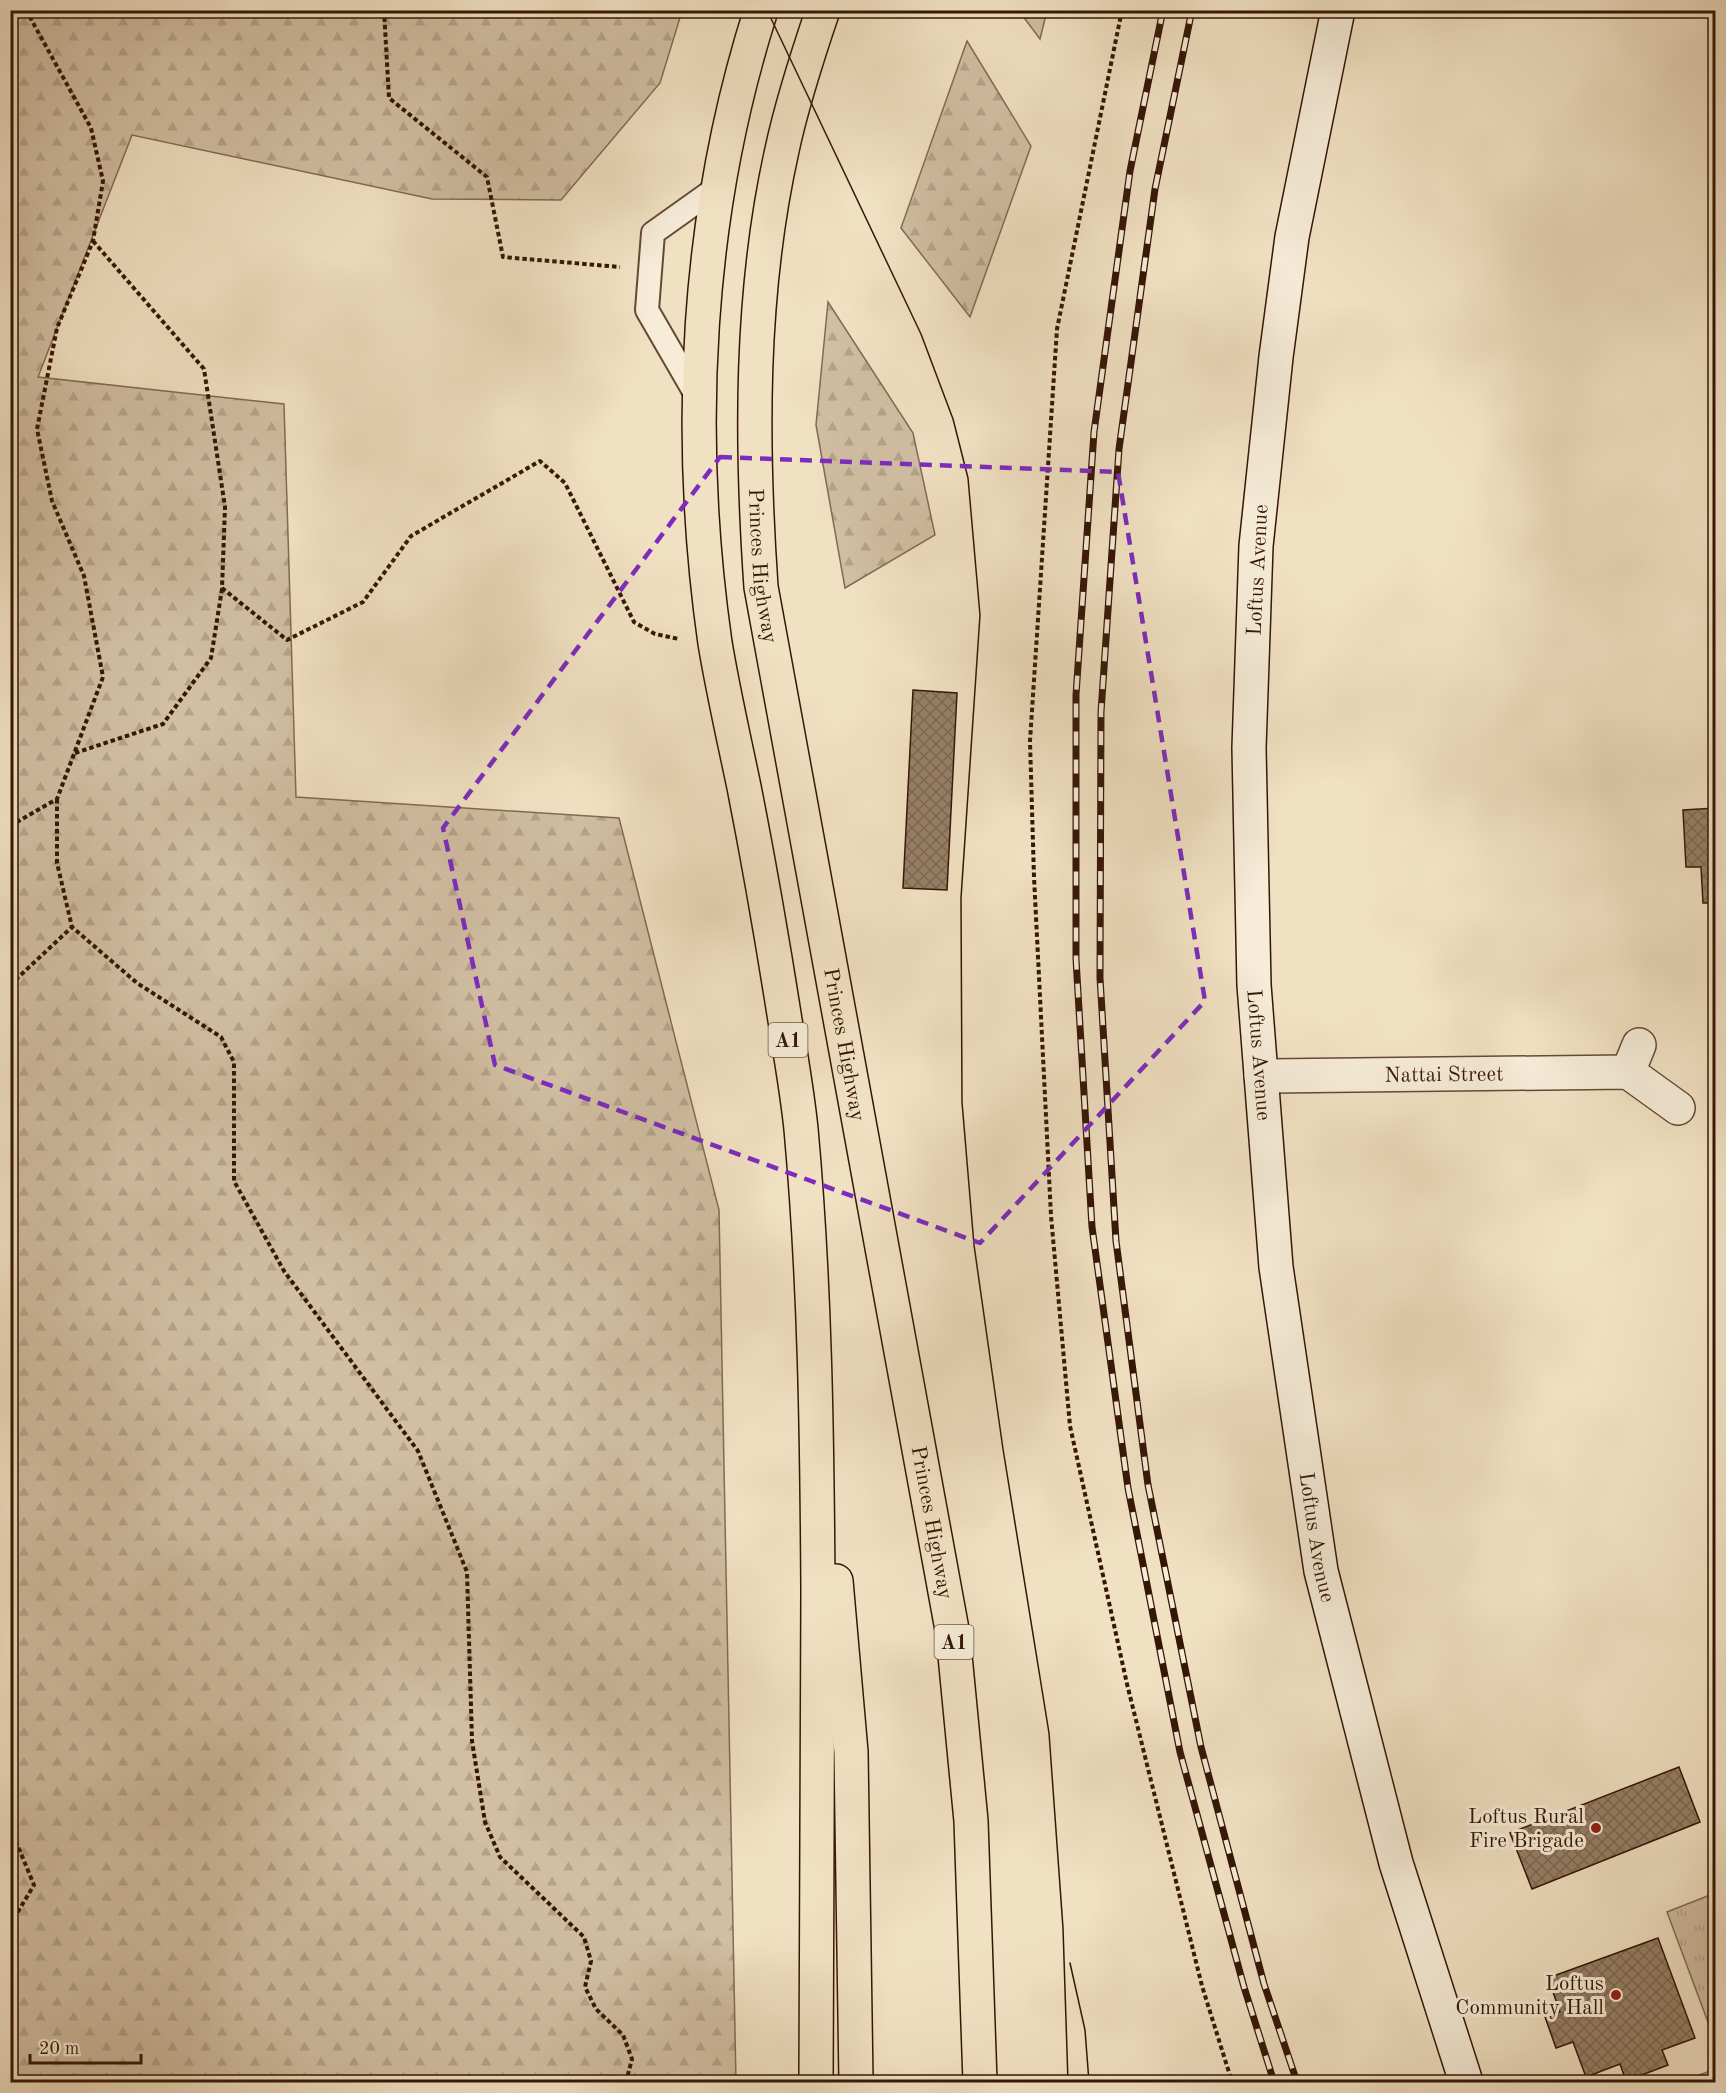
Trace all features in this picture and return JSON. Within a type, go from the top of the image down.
[{"type":"highway","name":"A1","points":[[761,10],[742,71],[719,186],[701,344],[699,400],[702,524],[716,645],[763,882],[800,1122],[812,1267],[817,1400],[819,1869],[816,2082]]},
{"type":"highway","name":"Princes Highway","points":[[823,10],[800,78],[781,152],[760,297],[755,377],[754,492],[761,587],[953,1635],[971,1821],[980,2082]]},
{"type":"highway","points":[[817,1400],[848,1699],[856,2082]]},
{"type":"highway","points":[[967,2082],[979,2030]]},
{"type":"street","name":"Loftus Avenue","points":[[1338,10],[1292,237],[1276,357],[1256,546],[1249,748],[1254,985],[1275,1267],[1321,1571],[1396,1863],[1466,2082]]},
{"type":"street","name":"Nattai Street","points":[[1261,1076],[1633,1059],[1678,1108]]},
{"type":"lane","points":[[699,400],[647,310],[653,233],[719,186]]},
{"type":"path","points":[[26,10],[91,128],[103,181],[93,241],[57,328],[37,429],[52,501],[84,576],[103,677],[57,798],[57,862],[72,927],[137,983],[221,1037],[234,1062],[234,1181],[284,1272],[418,1451],[467,1572],[471,1741],[485,1822],[500,1857],[584,1937],[591,1961],[585,1987],[596,2009],[623,2035],[632,2059],[626,2082]]},
{"type":"path","points":[[384,10],[389,98],[487,177],[503,257],[650,269]]},
{"type":"path","points":[[1122,10],[1057,329],[1030,741],[1034,877],[1050,1193],[1071,1426],[1130,1695],[1203,1986],[1232,2082]]},
{"type":"path","points":[[75,753],[163,724],[211,658],[222,588],[225,507],[204,369],[93,241]]},
{"type":"path","points":[[222,588],[287,640],[363,602],[411,536],[540,461],[565,483],[634,622],[656,634],[716,645]]},
{"type":"path","points":[[10,826],[57,798]]},
{"type":"path","points":[[10,986],[72,927]]},
{"type":"path","points":[[10,1827],[34,1885],[10,1925]]},
{"type":"highlighted area","points":[[720,457],[1118,472],[1205,1001],[980,1243],[495,1065],[443,828]]},
{"type":"green space","points":[[11,10],[682,11],[660,83],[561,200],[432,199],[132,135],[38,377],[284,404],[296,797],[619,818],[719,1210],[736,2082],[11,2082]]},
{"type":"green space","points":[[1019,11],[1047,11],[1040,39]]},
{"type":"green space","points":[[967,41],[1031,146],[970,317],[901,228]]},
{"type":"green space","points":[[828,302],[913,433],[935,535],[845,588],[816,425]]},
{"type":"green space","points":[[1716,1893],[1715,2041],[1667,1912]]},
{"type":"green space","points":[[1715,2069],[1715,2082],[1681,2082]]},
{"type":"building","points":[[913,690],[957,693],[947,890],[903,888]]},
{"type":"building","points":[[1716,808],[1716,903],[1703,903],[1701,867],[1686,867],[1683,810]]},
{"type":"building","points":[[1679,1767],[1700,1822],[1532,1889],[1510,1833]]},
{"type":"building","name":"Loftus Community Hall","points":[[1658,1938],[1695,2038],[1662,2050],[1668,2065],[1626,2081],[1620,2064],[1586,2077],[1573,2042],[1556,2048],[1545,2017],[1560,2012],[1548,1978]]},
{"type":"tram line","points":[[767,10],[921,334],[953,419],[968,478],[980,615],[961,898],[962,1102],[974,1245],[1003,1449],[1049,1733],[1063,1928],[1068,2082]]},
{"type":"tram line","points":[[1070,1963],[1085,2030],[1089,2082]]},
{"type":"railway","points":[[1163,10],[1130,171],[1094,432],[1076,695],[1076,959],[1092,1227],[1128,1488],[1180,1752],[1244,1987],[1274,2082]]},
{"type":"railway","points":[[1192,10],[1155,189],[1119,449],[1101,712],[1100,978],[1116,1241],[1148,1485],[1201,1747],[1264,1984],[1297,2082]]},
{"type":"place","name":"Loftus Rural Fire Brigade","points":[[1596,1828]]},
{"type":"place","name":"Loftus Community Hall","points":[[1616,1995]]}]
